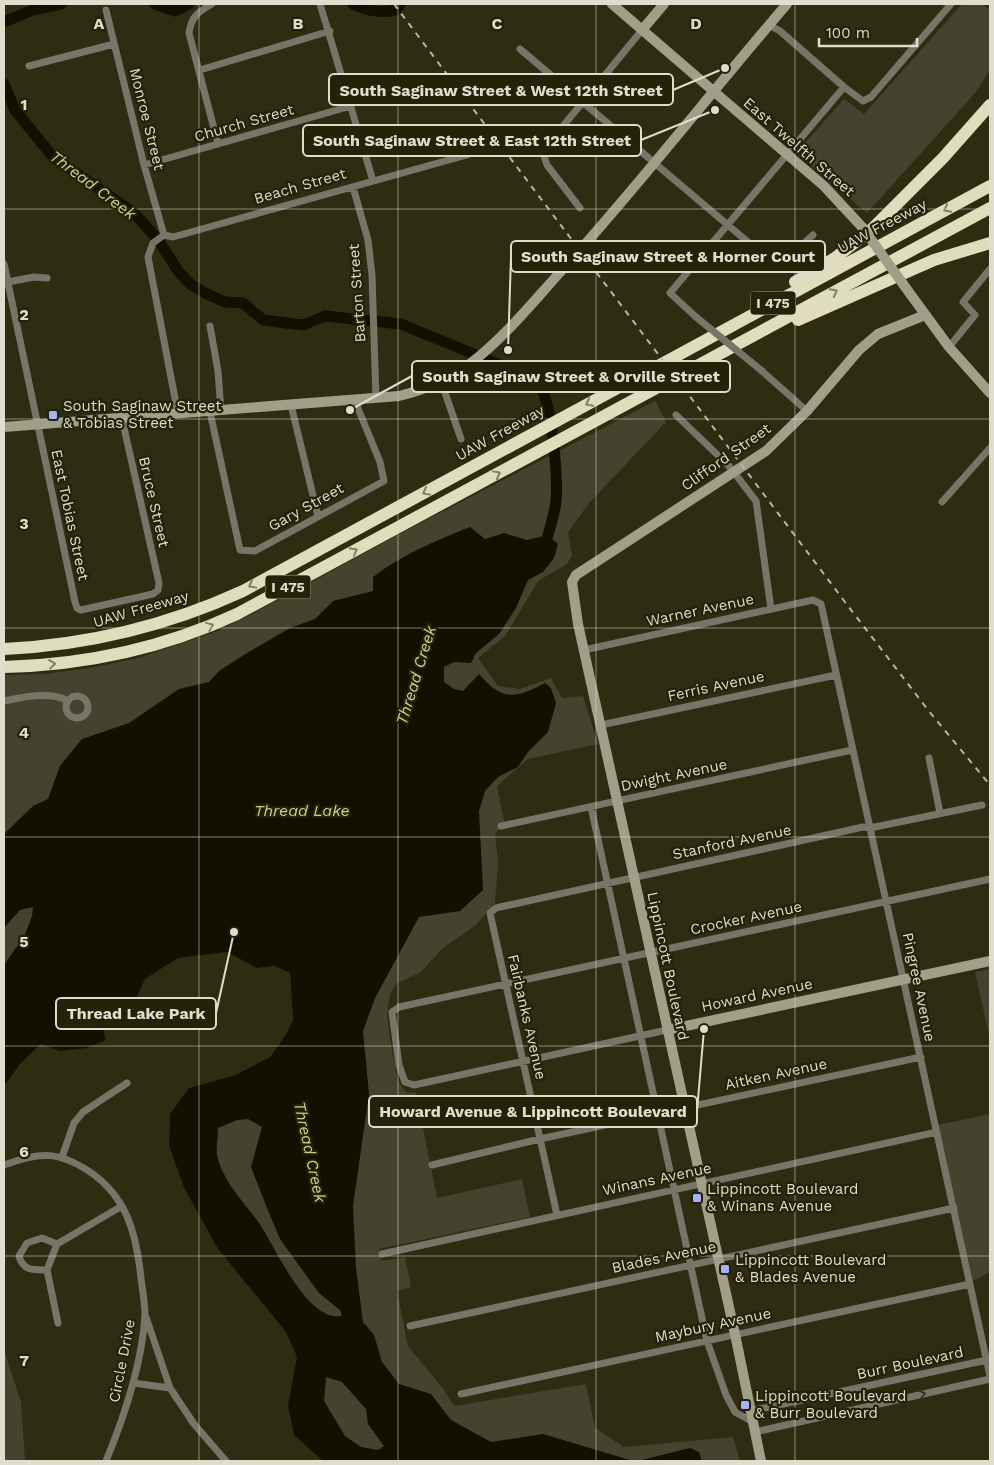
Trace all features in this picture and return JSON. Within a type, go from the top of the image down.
[{"type":"highway","points":[[943,158],[990,105]]},
{"type":"highway","points":[[707,340],[857,242],[990,113]]},
{"type":"highway","name":"UAW Freeway","points":[[4,649],[55,646],[104,638],[172,620],[243,591],[990,186]]},
{"type":"highway","name":"I 475","points":[[4,668],[109,656],[155,645],[213,625],[263,601],[990,208]]},
{"type":"highway","points":[[709,359],[934,260],[973,246],[990,244]]},
{"type":"street","points":[[212,4],[200,11],[190,23],[189,33],[218,144]]},
{"type":"street","name":"East Twelfth Street","points":[[612,4],[836,198],[863,228],[949,347],[990,393]]},
{"type":"street","points":[[580,208],[546,165],[544,156],[549,141],[664,4]]},
{"type":"street","points":[[4,427],[376,399],[412,393],[441,381],[470,364],[491,346],[580,250],[787,4]]},
{"type":"street","points":[[769,25],[780,31],[844,87],[863,101],[871,97],[951,4]]},
{"type":"street","points":[[321,6],[373,181]]},
{"type":"street","name":"Monroe Street","points":[[106,10],[144,165],[164,235]]},
{"type":"street","points":[[200,70],[330,32]]},
{"type":"street","points":[[29,66],[114,44]]},
{"type":"street","points":[[520,49],[654,162],[725,225],[768,259],[774,262],[784,259],[813,235]]},
{"type":"street","points":[[807,411],[670,293],[725,225],[788,155],[844,87]]},
{"type":"street","name":"Church Street","points":[[144,165],[351,106]]},
{"type":"street","name":"Beach Street","points":[[164,235],[173,237],[481,151]]},
{"type":"street","name":"Barton Street","points":[[353,187],[368,240],[374,329],[376,399]]},
{"type":"street","points":[[164,235],[153,243],[148,257],[178,414]]},
{"type":"street","name":"East Tobias Street","points":[[4,264],[75,602],[77,608],[81,610]]},
{"type":"street","points":[[949,347],[975,315],[963,302],[990,269]]},
{"type":"street","points":[[8,282],[34,277],[47,278]]},
{"type":"street","name":"Clifford Street","points":[[576,575],[766,451],[807,411],[865,343],[878,334],[926,315]]},
{"type":"street","points":[[210,326],[218,371],[221,411]]},
{"type":"street","points":[[441,381],[461,439]]},
{"type":"street","name":"Gary Street","points":[[210,412],[240,550],[255,551],[384,481],[380,462],[357,409],[355,400]]},
{"type":"street","points":[[291,405],[318,516]]},
{"type":"street","points":[[676,415],[733,472],[756,501],[771,609]]},
{"type":"street","name":"Bruce Street","points":[[81,610],[153,594],[158,590],[159,583],[122,419]]},
{"type":"street","points":[[942,502],[990,448]]},
{"type":"street","name":"Lippincott Boulevard","points":[[576,575],[572,582],[573,600],[735,1334],[761,1461]]},
{"type":"street","name":"Warner Avenue","points":[[584,650],[813,600],[821,604]]},
{"type":"street","name":"Pingree Avenue","points":[[821,604],[990,1378]]},
{"type":"street","name":"Ferris Avenue","points":[[601,725],[836,674]]},
{"type":"street","points":[[4,701],[43,696],[68,701]]},
{"type":"street","name":"Dwight Avenue","points":[[501,826],[852,750]]},
{"type":"street","points":[[929,758],[940,813]]},
{"type":"street","name":"Stanford Avenue","points":[[490,913],[496,908],[608,882],[634,878],[863,827],[870,828],[982,805]]},
{"type":"street","points":[[592,807],[707,1341],[726,1395],[735,1412],[753,1422],[990,1378]]},
{"type":"street","name":"Crocker Avenue","points":[[414,1085],[405,1082],[399,1065],[392,1012],[400,1007],[990,879]]},
{"type":"street","name":"Fairbanks Avenue","points":[[490,913],[557,1215]]},
{"type":"street","name":"Howard Avenue","points":[[414,1085],[903,978],[990,961]]},
{"type":"street","name":"Aitken Avenue","points":[[432,1165],[540,1139],[921,1057]]},
{"type":"street","points":[[4,1164],[28,1155],[62,1157],[74,1123],[83,1112],[127,1084]]},
{"type":"street","name":"Winans Avenue","points":[[382,1254],[937,1132]]},
{"type":"street","name":"Circle Drive","points":[[62,1157],[98,1178],[122,1206],[134,1230],[145,1314],[134,1383],[124,1419],[106,1461]]},
{"type":"street","points":[[58,1323],[47,1270],[57,1244],[122,1206]]},
{"type":"street","name":"Blades Avenue","points":[[410,1326],[954,1208]]},
{"type":"street","points":[[47,1270],[26,1269],[21,1264],[19,1256],[27,1243],[32,1240],[42,1238],[57,1244]]},
{"type":"street","name":"Maybury Avenue","points":[[461,1394],[970,1284]]},
{"type":"street","points":[[145,1314],[170,1388],[194,1424],[226,1461]]},
{"type":"street","name":"Burr Boulevard","points":[[753,1422],[987,1360]]},
{"type":"street","points":[[134,1383],[170,1388]]},
{"type":"shaded area","points":[[962,4],[982,4],[990,10],[990,69],[976,92],[867,213],[796,153],[844,99],[864,114]]},
{"type":"shaded area","name":"Thread Lake","points":[[655,401],[666,422],[589,503],[568,532],[572,556],[567,564],[538,581],[505,636],[478,658],[498,686],[520,689],[551,678],[562,698],[583,696],[598,744],[528,759],[497,786],[504,821],[495,835],[498,863],[495,903],[476,925],[443,948],[421,972],[396,984],[390,994],[387,1015],[398,1081],[406,1092],[416,1093],[437,1198],[522,1179],[530,1217],[379,1249],[382,1261],[405,1257],[411,1287],[397,1291],[408,1346],[444,1390],[454,1406],[586,1384],[595,1428],[624,1447],[733,1437],[740,1461],[323,1461],[294,1435],[288,1406],[296,1372],[297,1357],[286,1332],[218,1249],[184,1188],[169,1146],[170,1114],[189,1088],[235,1075],[270,1057],[285,1036],[293,1020],[290,973],[274,966],[257,968],[227,952],[178,958],[145,979],[133,1005],[103,1029],[106,1040],[74,1050],[59,1049],[41,1044],[21,1063],[4,1086],[4,675],[45,674],[90,668],[138,658],[215,632]]},
{"type":"shaded area","points":[[990,969],[990,1039],[975,972]]},
{"type":"shaded area","points":[[990,1114],[990,1272],[973,1281],[938,1125]]},
{"type":"shaded area","points":[[4,1350],[21,1402],[25,1461],[4,1461]]},
{"type":"water","name":"Thread Lake","points":[[470,527],[485,539],[504,533],[527,540],[548,535],[558,544],[554,558],[543,572],[528,580],[516,608],[499,634],[476,653],[471,663],[454,662],[444,667],[444,682],[454,689],[463,691],[479,674],[495,689],[509,695],[525,692],[545,683],[551,688],[556,703],[548,732],[528,752],[518,767],[498,777],[485,791],[479,811],[483,890],[460,911],[419,917],[375,998],[363,1031],[369,1094],[353,1206],[356,1268],[363,1322],[374,1335],[382,1362],[399,1384],[431,1394],[451,1420],[491,1442],[543,1434],[633,1461],[323,1461],[294,1435],[288,1406],[297,1357],[286,1332],[218,1249],[184,1188],[169,1146],[170,1114],[189,1088],[235,1075],[270,1057],[285,1036],[293,1020],[290,973],[274,966],[257,968],[227,952],[178,958],[145,979],[133,1005],[103,1029],[106,1040],[86,1048],[60,1051],[41,1044],[21,1063],[4,1086],[4,965],[25,935],[32,916],[33,907],[20,910],[4,928],[4,834],[33,806],[48,799],[60,766],[82,739],[129,723],[179,689],[209,682],[219,671],[247,653],[290,628],[315,619],[333,601],[373,591],[373,577],[396,561]],"holes":[[[248,1119],[262,1127],[251,1167],[280,1239],[319,1293],[340,1310],[342,1316],[329,1315],[317,1308],[305,1296],[293,1281],[259,1223],[224,1174],[217,1155],[218,1128],[237,1120]],[[326,1377],[342,1382],[366,1409],[368,1424],[384,1446],[378,1450],[361,1447],[345,1436],[324,1401]]]},
{"type":"water","points":[[690,1448],[699,1452],[702,1461],[638,1461]]},
{"type":"waterway","name":"Thread Creek","points":[[4,22],[33,10],[61,4]]},
{"type":"waterway","name":"Thread Creek","points":[[155,4],[175,11],[189,4]]},
{"type":"waterway","name":"Thread Creek","points":[[353,4],[374,11],[396,10],[400,4]]},
{"type":"waterway","name":"Thread Creek","points":[[4,84],[15,110],[53,157],[134,213],[159,241],[178,271],[190,284],[207,294],[225,302],[243,303],[263,320],[303,325],[325,316],[401,324],[518,371],[537,382],[548,408],[556,476],[556,501],[548,535]]},
{"type":"railway","points":[[394,4],[845,602],[928,710],[990,785]]},
{"type":"place","name":"South Saginaw Street & West 12th Street","points":[[725,68]]},
{"type":"place","name":"South Saginaw Street & East 12th Street","points":[[715,110]]},
{"type":"place","name":"South Saginaw Street & Horner Court","points":[[508,350]]},
{"type":"place","name":"South Saginaw Street & Orville Street","points":[[350,410]]},
{"type":"place","name":"South Saginaw Street & Tobias Street","points":[[53,415]]},
{"type":"place","name":"Thread Lake Park","points":[[234,932]]},
{"type":"place","name":"Howard Avenue & Lippincott Boulevard","points":[[704,1029]]},
{"type":"place","name":"Lippincott Boulevard & Winans Avenue","points":[[697,1198]]},
{"type":"place","name":"Lippincott Boulevard & Blades Avenue","points":[[725,1269]]},
{"type":"place","name":"Lippincott Boulevard & Burr Boulevard","points":[[745,1405]]}]
